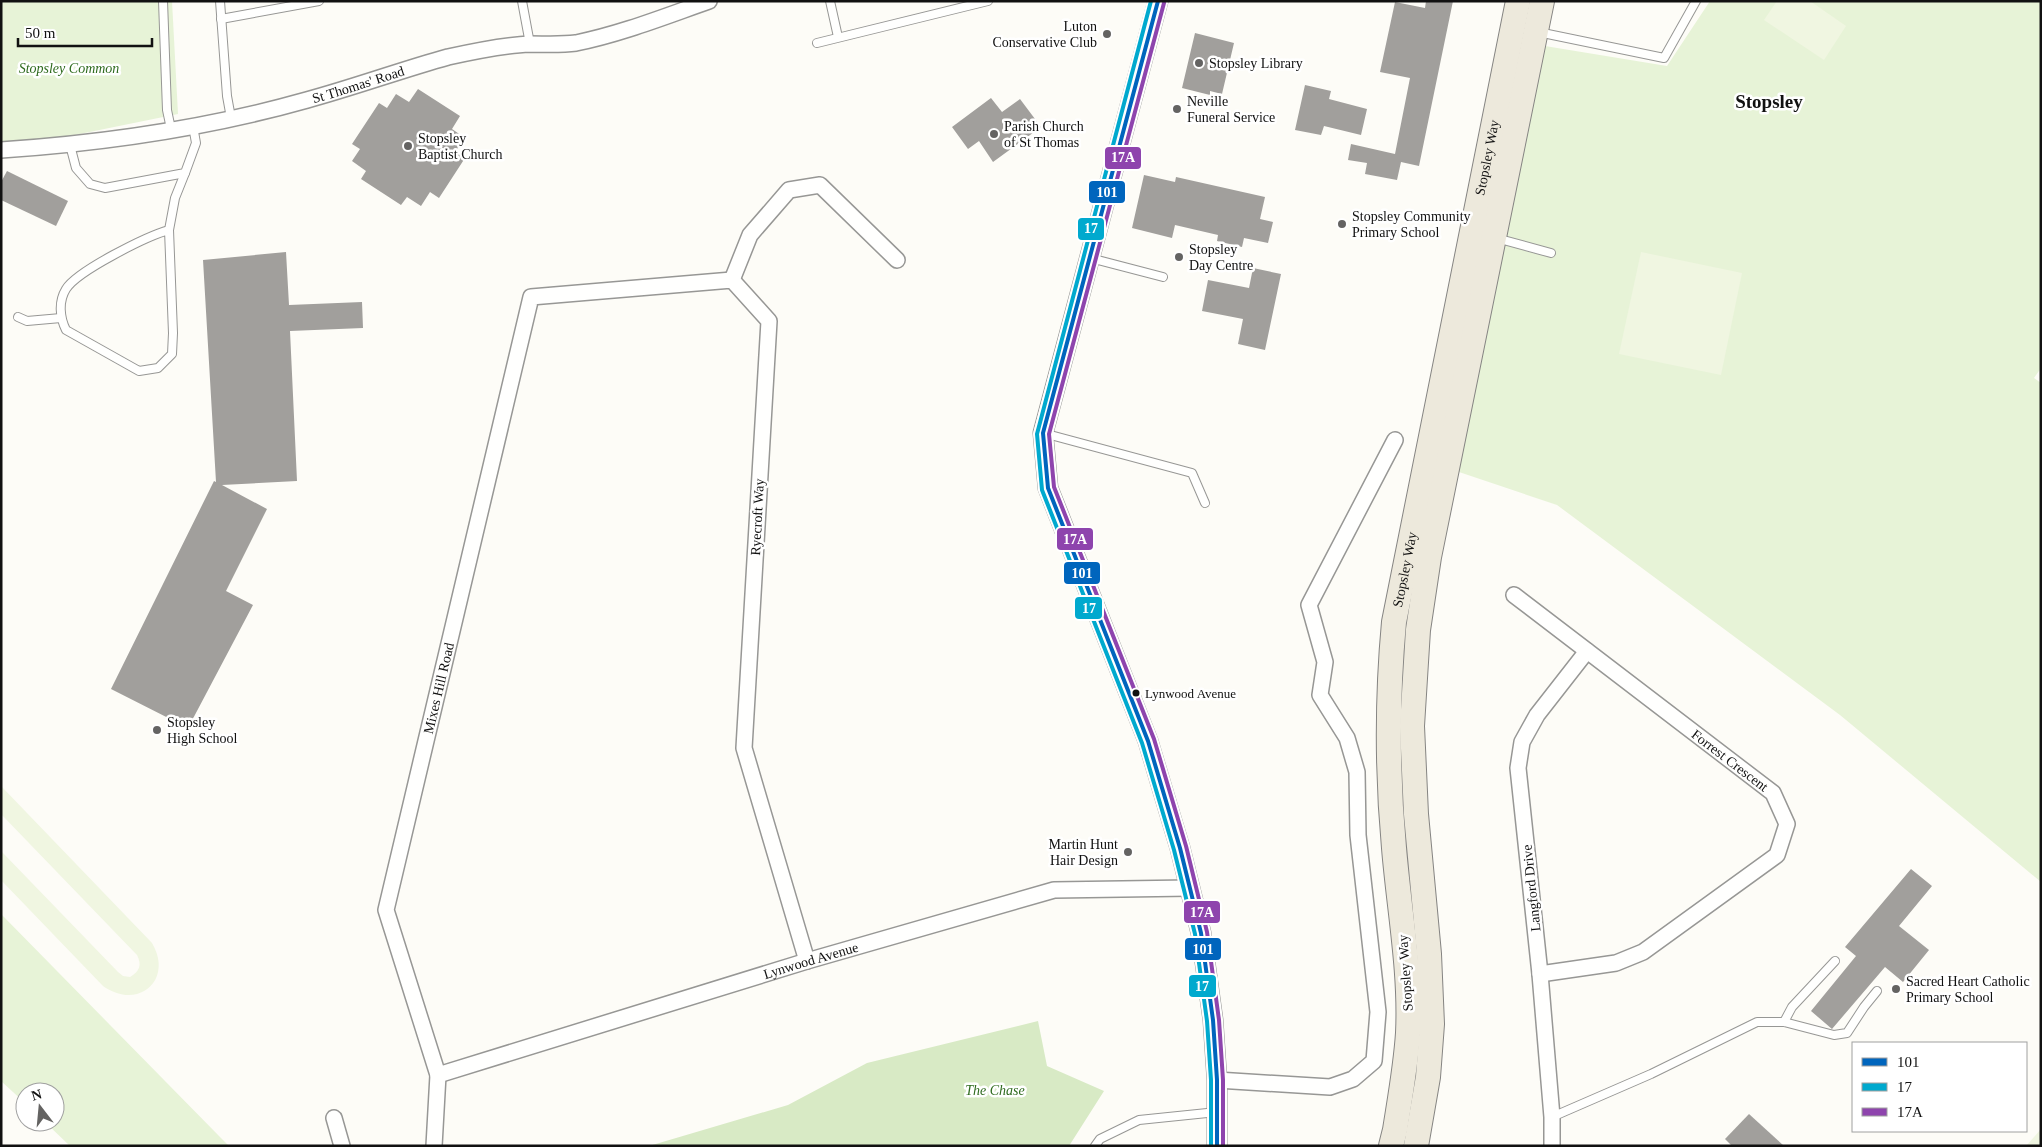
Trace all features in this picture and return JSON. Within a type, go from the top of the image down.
[{"type":"main road","name":"Stopsley Way","points":[[1391,1146],[1408,1032],[1407,977],[1389,779],[1389,674],[1394,622],[1518,1]]},
{"type":"main road","name":"Stopsley Way","points":[[1416,1146],[1428,1077],[1432,1024],[1430,954],[1416,814],[1413,736],[1418,630],[1429,557],[1542,1]]},
{"type":"street","name":"St Thomas' Road","points":[[1,150],[70,145],[193,126],[307,100],[447,58],[485,49],[530,44],[554,45],[576,42],[628,29],[709,1]]},
{"type":"street","points":[[1158,1],[1043,433],[1048,488],[1148,741],[1180,848],[1201,933],[1213,1020],[1217,1080],[1217,1146]]},
{"type":"street","points":[[732,280],[750,235],[789,190],[820,186],[897,260]]},
{"type":"street","name":"Mixes Hill Road","points":[[438,1075],[386,910],[531,297],[732,280]]},
{"type":"street","name":"Ryecroft Way","points":[[732,280],[769,321],[744,748],[807,961]]},
{"type":"street","points":[[1217,1080],[1330,1087],[1353,1079],[1374,1060],[1378,1012],[1358,835],[1357,772],[1347,738],[1320,694],[1325,662],[1309,606],[1396,440]]},
{"type":"street","name":"Forrest Crescent","points":[[1514,594],[1773,793],[1787,824],[1777,855],[1643,952],[1616,963],[1540,974]]},
{"type":"street","name":"Langford Drive","points":[[1552,1146],[1552,1117],[1540,974],[1518,768],[1522,742],[1537,715],[1587,651]]},
{"type":"street","name":"Lynwood Avenue","points":[[438,1075],[807,961],[1054,890],[1190,888]]},
{"type":"street","points":[[434,1146],[438,1075]]},
{"type":"street","points":[[334,1118],[342,1146]]},
{"type":"lane","points":[[163,1],[167,110],[170,129]]},
{"type":"lane","points":[[220,1],[227,96],[231,118]]},
{"type":"lane","points":[[221,19],[319,1]]},
{"type":"lane","points":[[522,1],[530,44]]},
{"type":"lane","points":[[830,1],[838,37]]},
{"type":"lane","points":[[817,43],[988,1]]},
{"type":"lane","points":[[1536,32],[1664,58],[1696,1]]},
{"type":"lane","points":[[169,230],[153,234],[80,275],[66,289],[62,304],[60,318],[66,330],[139,371],[158,368],[172,354],[173,333],[169,230],[175,198],[190,164],[196,143],[193,126]]},
{"type":"lane","points":[[70,145],[76,168],[90,184],[105,188],[185,174]]},
{"type":"lane","points":[[1494,237],[1551,253]]},
{"type":"lane","points":[[1090,258],[1163,277]]},
{"type":"lane","points":[[18,317],[27,321],[60,318]]},
{"type":"lane","points":[[1043,433],[1192,473],[1205,503]]},
{"type":"lane","points":[[1784,1022],[1792,1007],[1834,961]]},
{"type":"lane","points":[[1552,1117],[1643,1078],[1756,1022],[1784,1022],[1834,1035],[1846,1033],[1877,991]]},
{"type":"lane","points":[[1095,1146],[1100,1139],[1138,1120],[1217,1112]]},
{"type":"green space","name":"Stopsley Common","points":[[1,1],[172,1],[178,114],[65,137],[1,143]]},
{"type":"green space","points":[[1710,1],[2041,1],[2041,368],[2034,378],[2041,383],[2041,882],[1840,715],[1557,505],[1459,472],[1519,149],[1545,46],[1667,66]]},
{"type":"green space","points":[[1777,1],[1810,1],[1846,26],[1824,60],[1764,20]]},
{"type":"green space","points":[[1641,252],[1742,273],[1721,375],[1619,354]]},
{"type":"green space","points":[[1,786],[152,943],[158,956],[159,969],[149,988],[140,993],[129,995],[116,993],[103,986],[1,880],[1,851],[118,972],[123,976],[130,977],[138,970],[140,965],[137,955],[1,814]]},
{"type":"green space","points":[[1,914],[229,1146],[70,1146],[55,1132],[65,1132],[65,1082],[15,1082],[15,1094],[1,1081]]},
{"type":"green space","name":"The Chase","points":[[1038,1021],[1047,1066],[1104,1091],[1069,1146],[649,1146],[788,1105],[867,1063]]},
{"type":"green space","points":[[2041,1129],[2041,1146],[2026,1146]]},
{"type":"building","points":[[1426,1],[1453,1],[1419,166],[1401,162],[1397,180],[1365,174],[1367,163],[1348,160],[1351,144],[1395,154],[1410,78],[1380,72],[1395,2],[1425,8]]},
{"type":"building","points":[[1195,33],[1234,43],[1222,94],[1210,91],[1210,95],[1182,88]]},
{"type":"building","points":[[1305,85],[1331,91],[1329,99],[1367,109],[1361,135],[1324,126],[1321,135],[1295,130]]},
{"type":"building","name":"Stopsley Baptist Church","points":[[418,89],[460,116],[452,129],[465,138],[455,152],[465,158],[439,198],[430,192],[421,206],[407,197],[401,205],[361,179],[366,171],[352,161],[360,149],[352,144],[379,103],[387,108],[396,94],[409,102]]},
{"type":"building","name":"Parish Church of St Thomas","points":[[991,98],[1002,112],[1020,99],[1041,127],[993,162],[979,141],[968,149],[952,127]]},
{"type":"building","points":[[7,171],[68,201],[56,226],[1,200],[1,182]]},
{"type":"building","points":[[1144,175],[1175,182],[1176,177],[1265,197],[1260,219],[1273,222],[1268,243],[1244,238],[1242,247],[1217,241],[1218,235],[1175,225],[1172,238],[1132,228]]},
{"type":"building","points":[[286,252],[289,305],[362,302],[363,328],[290,331],[297,481],[222,485],[267,509],[226,591],[253,605],[188,728],[111,689],[214,481],[216,482],[203,260]]},
{"type":"building","points":[[1253,268],[1281,274],[1265,350],[1238,344],[1243,319],[1202,311],[1208,280],[1249,288]]},
{"type":"building","points":[[1911,869],[1932,886],[1899,926],[1929,950],[1903,982],[1885,967],[1832,1029],[1811,1011],[1856,956],[1845,947]]},
{"type":"building","points":[[1749,1114],[1784,1146],[1732,1146],[1725,1139]]},
{"type":"transit line","name":"17","points":[[1151,1],[1037,434],[1042,490],[1142,743],[1174,850],[1195,934],[1207,1021],[1211,1080],[1211,1146]]},
{"type":"transit line","name":"101","points":[[1158,1],[1043,433],[1048,488],[1148,741],[1180,848],[1201,933],[1213,1020],[1217,1080],[1217,1146]]},
{"type":"transit line","name":"17A","points":[[1164,3],[1049,434],[1054,487],[1154,739],[1186,846],[1207,932],[1219,1020],[1223,1080],[1223,1146]]},
{"type":"place","name":"Luton Conservative Club","points":[[1107,34]]},
{"type":"place","name":"Stopsley Library","points":[[1199,63]]},
{"type":"place","name":"Neville Funeral Service","points":[[1177,109]]},
{"type":"place","name":"Parish Church of St Thomas","points":[[994,134]]},
{"type":"place","name":"Stopsley Baptist Church","points":[[408,146]]},
{"type":"place","name":"Stopsley Community Primary School","points":[[1342,224]]},
{"type":"place","name":"Stopsley Day Centre","points":[[1179,257]]},
{"type":"place","name":"Lynwood Avenue","points":[[1136,693]]},
{"type":"place","name":"Stopsley High School","points":[[157,730]]},
{"type":"place","name":"Martin Hunt Hair Design","points":[[1128,852]]},
{"type":"place","name":"Sacred Heart Catholic Primary School","points":[[1896,989]]},
{"type":"district","name":"Stopsley","points":[[1769,101]]}]
